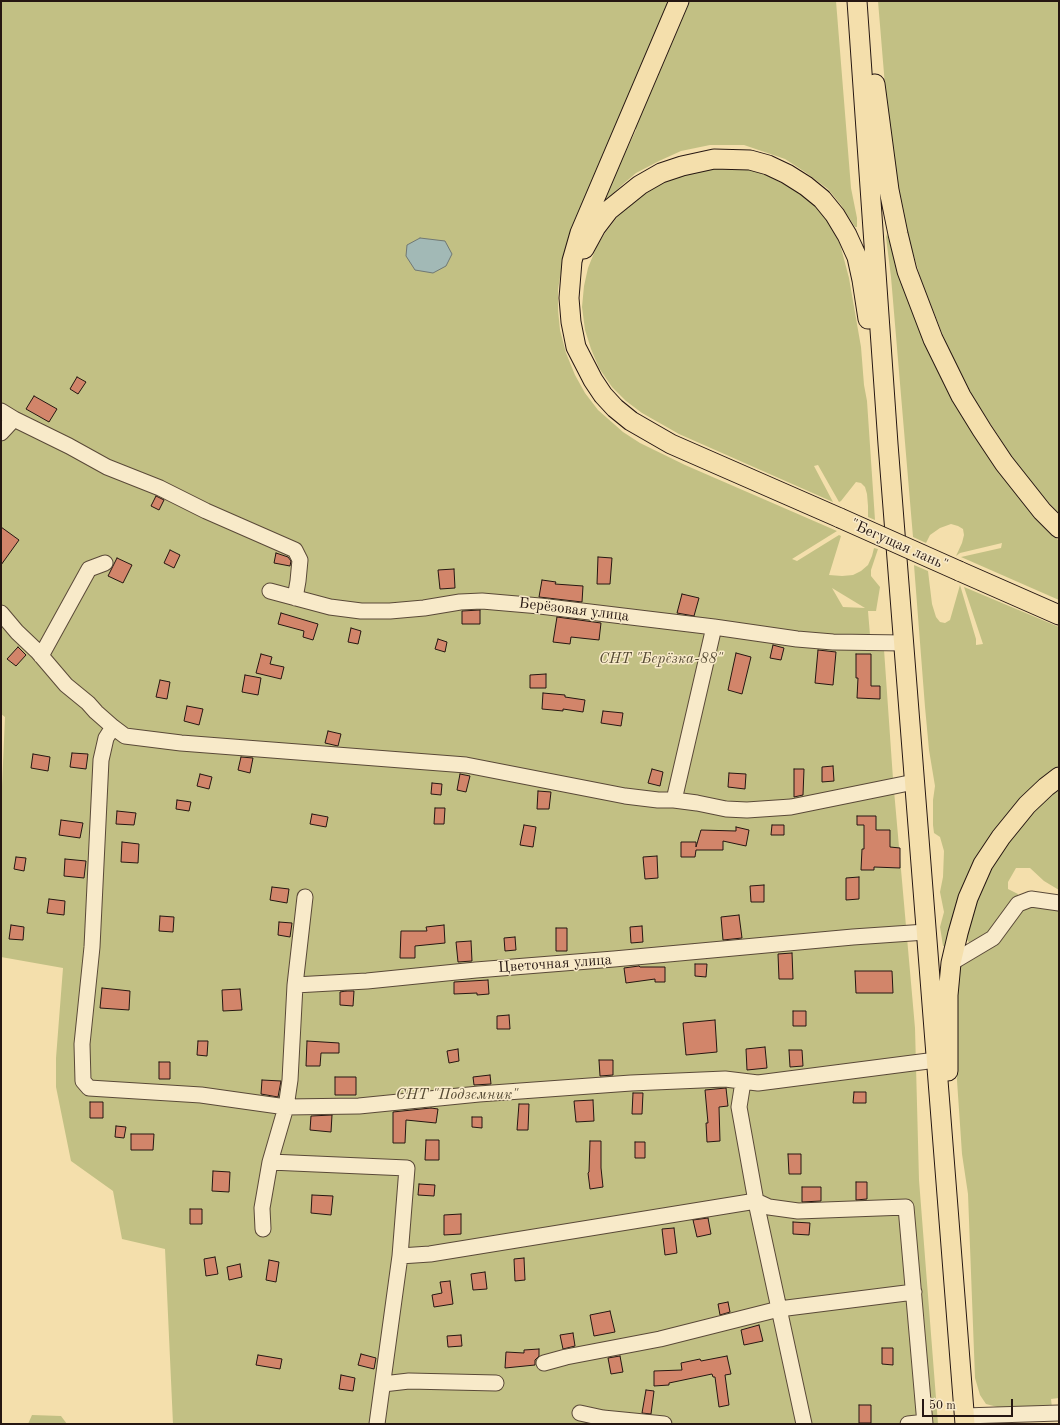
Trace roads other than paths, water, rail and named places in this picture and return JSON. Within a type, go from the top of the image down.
[{"type":"main road","points":[[570,322],[569,279],[572,261],[580,233],[679,1]]},
{"type":"main road","points":[[857,1],[888,444],[957,1312],[964,1420]]},
{"type":"main road","points":[[864,1],[889,190],[898,234],[921,310],[933,339],[961,396],[982,430],[1004,463],[1042,511],[1059,528]]},
{"type":"main road","points":[[570,322],[574,283],[578,264],[586,244],[596,227],[609,210],[624,197],[640,185],[661,173],[687,164],[730,159],[750,160],[768,165],[800,182],[822,199],[835,215],[847,235],[857,257],[888,444]]},
{"type":"main road","name":"\"Бегущая лань\"","points":[[570,322],[576,347],[593,380],[603,395],[631,421],[671,444],[1059,615]]},
{"type":"main road","points":[[957,1312],[957,1219],[948,1059],[948,995],[951,963],[968,898],[983,864],[1027,805],[1059,777]]},
{"type":"street","points":[[1,410],[14,419],[69,446],[106,467],[160,488],[206,511],[295,550],[300,560],[295,598]]},
{"type":"street","points":[[1,433],[14,419]]},
{"type":"street","points":[[41,656],[89,569],[105,563]]},
{"type":"street","name":"Берёзовая улица","points":[[270,591],[330,607],[361,611],[424,608],[460,602],[482,601],[540,606],[714,627],[797,639],[833,642],[904,643]]},
{"type":"street","points":[[1,613],[17,632],[41,656],[66,686],[88,703],[96,712],[125,736],[182,743],[466,765],[625,796],[645,799],[674,800],[746,810],[771,809],[812,803],[914,782]]},
{"type":"street","points":[[674,800],[714,627]]},
{"type":"street","points":[[113,727],[106,738],[101,760],[92,946],[82,1044],[83,1081],[89,1088],[201,1095],[286,1107],[359,1106],[479,1094],[632,1083],[725,1079],[758,1083],[936,1060]]},
{"type":"street","points":[[263,1229],[262,1208],[270,1162],[286,1107],[290,1080],[294,984],[305,897]]},
{"type":"street","points":[[951,963],[993,938],[1018,904],[1031,899],[1059,903]]},
{"type":"street","name":"Цветочная улица","points":[[294,984],[367,981],[484,969],[614,960],[926,932]]},
{"type":"street","points":[[743,1082],[739,1107],[756,1201],[804,1424]]},
{"type":"street","points":[[270,1162],[406,1168],[400,1256],[377,1424]]},
{"type":"street","points":[[400,1256],[430,1254],[756,1201],[768,1207],[798,1211],[906,1207],[914,1292],[916,1424]]},
{"type":"street","points":[[544,1363],[566,1357],[660,1339],[779,1309],[914,1292]]},
{"type":"street","points":[[383,1384],[409,1381],[496,1383]]},
{"type":"street","points":[[580,1413],[603,1418],[664,1424]]},
{"type":"street","points":[[964,1420],[1059,1413]]},
{"type":"water","points":[[420,238],[445,241],[452,254],[446,266],[433,273],[415,270],[406,256],[407,245]]},
{"type":"park label","name":"СНТ \"Берёзка-88\"","points":[[661,659]]},
{"type":"park label","name":"СНТ \"Подземник\"","points":[[457,1095]]}]
